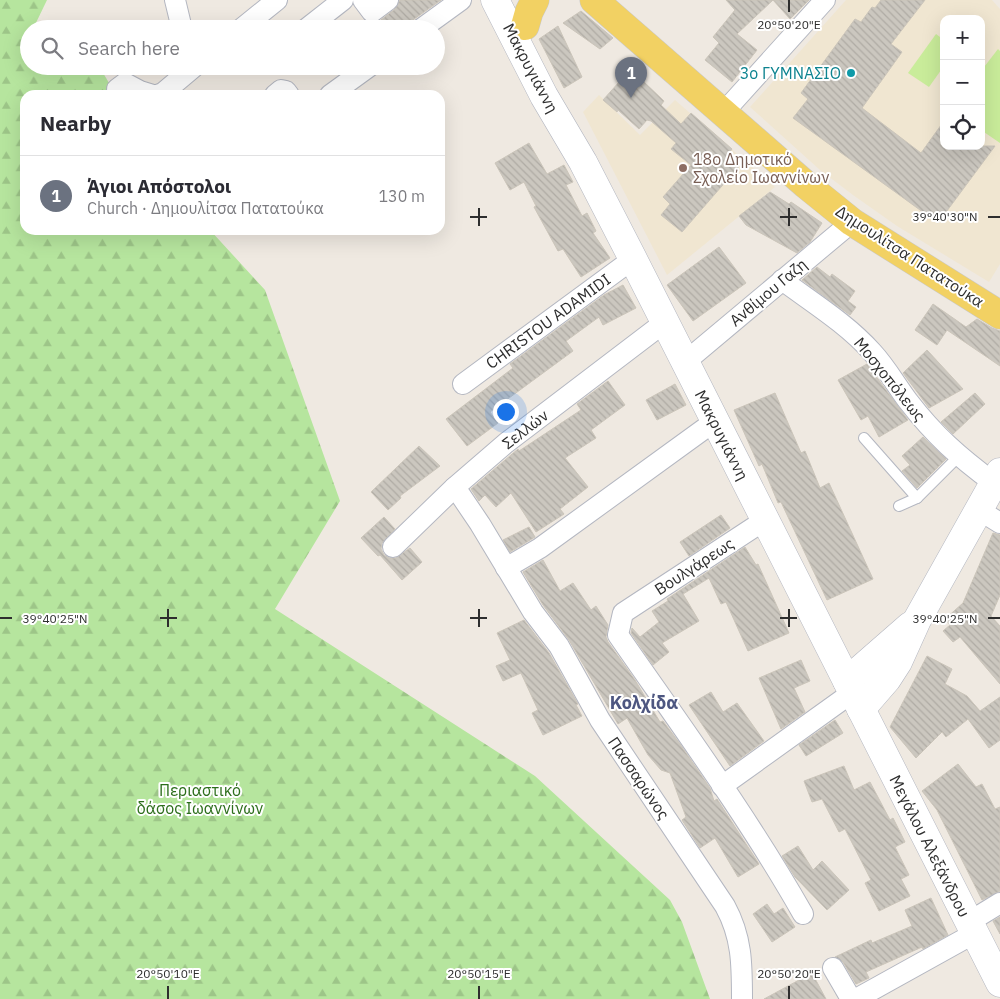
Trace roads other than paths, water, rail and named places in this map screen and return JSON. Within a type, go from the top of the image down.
[{"type":"main road","name":"Μακρυγιάννη","points":[[495,0],[544,96],[583,162],[854,694]]},
{"type":"main road","name":"Μακρυγιάννη","points":[[513,0],[551,79],[583,162]]},
{"type":"main road","points":[[525,26],[528,12],[535,0]]},
{"type":"main road","name":"Δημουλίτσα Πατατούκα","points":[[594,0],[723,113],[852,222],[1000,315]]},
{"type":"main road","points":[[854,694],[887,679],[898,662],[917,620],[990,516],[997,477]]},
{"type":"main road","name":"Μεγάλου Αλεξάνδρου","points":[[854,694],[1000,984]]},
{"type":"street","points":[[175,0],[180,20]]},
{"type":"street","points":[[317,20],[343,0]]},
{"type":"street","points":[[362,0],[372,12],[388,0]]},
{"type":"street","points":[[434,20],[461,0]]},
{"type":"street","points":[[723,113],[825,0]]},
{"type":"street","points":[[253,20],[275,1]]},
{"type":"street","points":[[167,90],[184,75]]},
{"type":"street","points":[[337,90],[358,75]]},
{"type":"street","points":[[118,90],[125,83],[141,90]]},
{"type":"street","name":"Ανθίμου Γαζη","points":[[685,362],[852,222]]},
{"type":"street","name":"CHRISTOU ADAMIDI","points":[[463,384],[633,259]]},
{"type":"street","name":"Μοσχοπόλεως","points":[[782,280],[837,321],[872,352],[939,438],[959,456],[997,477]]},
{"type":"street","name":"Σελλών","points":[[393,546],[455,487],[506,443],[665,322]]},
{"type":"street","points":[[506,568],[540,548],[715,421]]},
{"type":"street","name":"Πασσαρώνος","points":[[455,487],[480,524],[533,612],[559,646],[600,720],[725,906],[738,934],[742,972],[742,999]]},
{"type":"street","name":"Βουλγάρεως","points":[[722,786],[618,635],[624,613],[765,520]]},
{"type":"street","points":[[803,914],[784,879],[722,786],[854,694]]},
{"type":"street","points":[[856,999],[972,928],[1000,904]]},
{"type":"street","points":[[833,968],[851,999]]},
{"type":"lane","points":[[864,438],[917,498]]},
{"type":"lane","points":[[899,506],[917,498],[959,456]]},
{"type":"place","name":"3ο ΓΥΜΝΑΣΙΟ","points":[[851,73]]},
{"type":"place","name":"Άγιοι Απόστολοι","points":[[631,98]]},
{"type":"place","name":"18ο Δημοτικό Σχολείο Ιωαννίνων","points":[[683,168]]},
{"type":"district","name":"Κολχίδα","points":[[644,703]]},
{"type":"park label","name":"Περιαστικό δάσος Ιωαννίνων","points":[[200,799]]}]
